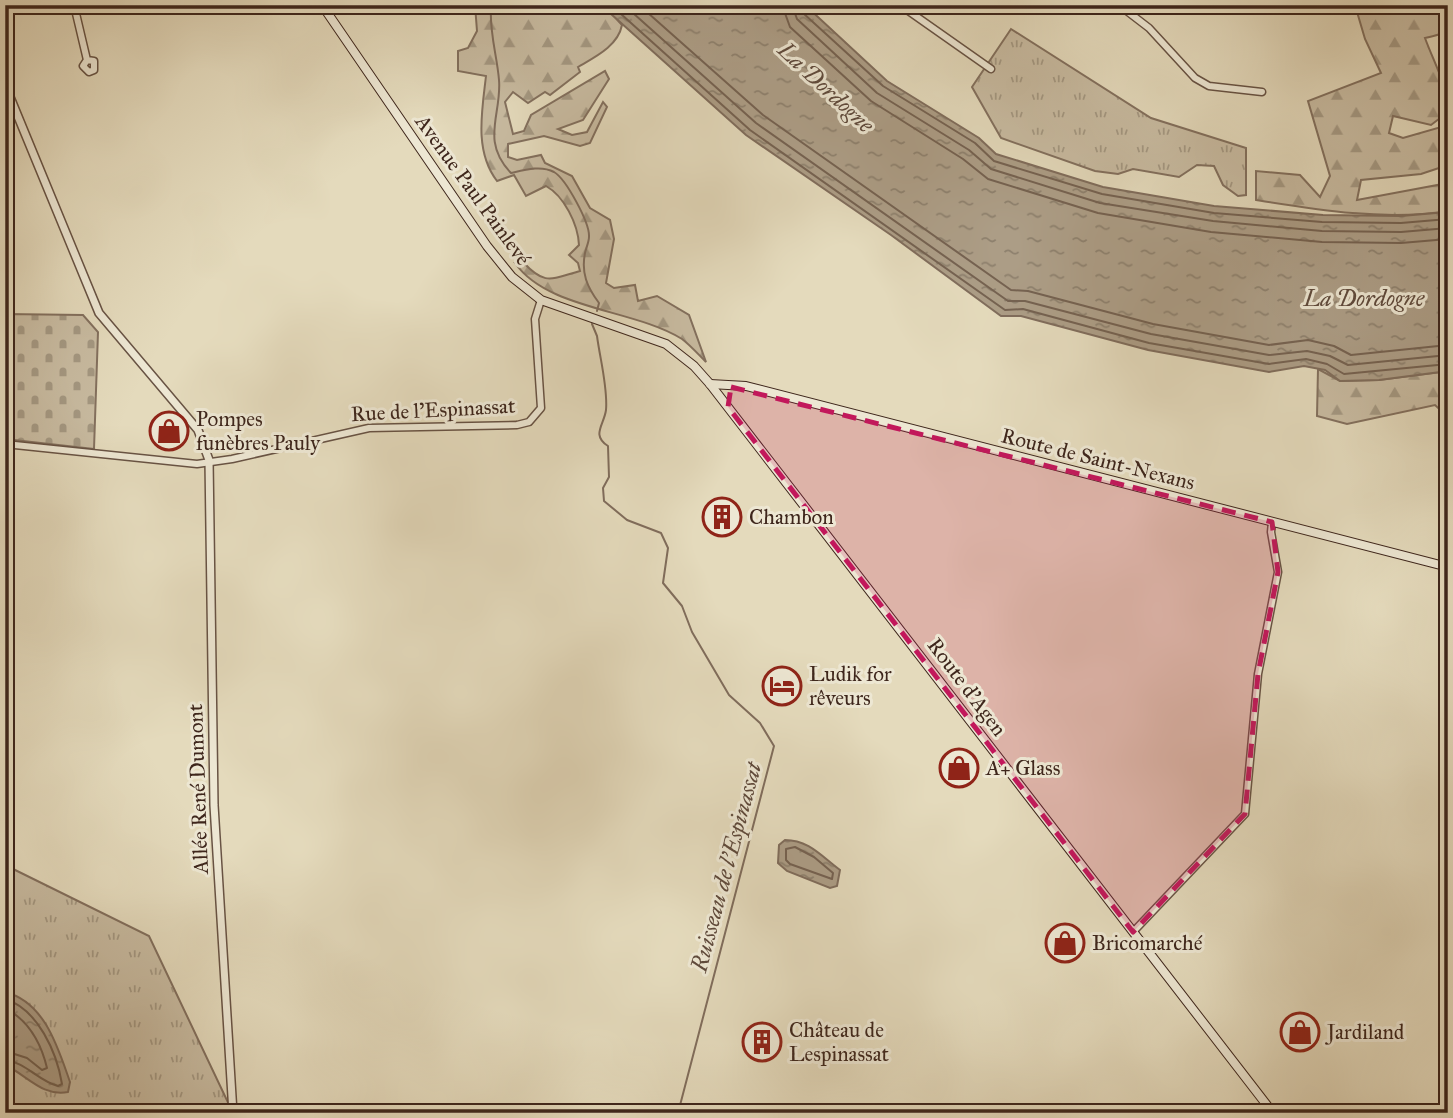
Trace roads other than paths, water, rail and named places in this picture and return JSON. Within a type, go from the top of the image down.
[{"type":"main road","name":"Avenue Paul Painlevé","points":[[322,5],[487,246],[512,276],[541,300],[666,344],[694,366],[711,386]]},
{"type":"main road","name":"Route de Saint-Nexans","points":[[711,386],[735,386],[1448,568]]},
{"type":"main road","name":"Route d'Agen","points":[[711,386],[1273,1113]]},
{"type":"main road","points":[[728,407],[726,398],[735,386]]},
{"type":"street","points":[[74,5],[87,61]]},
{"type":"street","points":[[900,5],[991,69]]},
{"type":"street","points":[[1119,5],[1149,28],[1195,78],[1209,86],[1262,92]]},
{"type":"street","name":"Allée René Dumont","points":[[5,85],[99,313],[198,430],[209,463],[214,805],[233,1113]]},
{"type":"street","name":"Rue de l'Espinassat","points":[[5,444],[172,463],[209,463],[369,428],[517,425],[529,422],[541,408],[535,319],[541,300]]},
{"type":"street","points":[[1133,932],[1245,814],[1258,674],[1278,572],[1271,532],[1272,522]]},
{"type":"water","name":"La Dordogne","points":[[601,5],[805,5],[887,81],[979,138],[996,154],[1103,187],[1214,206],[1323,215],[1401,216],[1448,212],[1448,371],[1379,380],[1340,381],[1325,370],[1304,366],[1269,372],[1148,350],[1021,316],[1001,316],[891,235],[746,135]]},
{"type":"water","points":[[785,840],[808,846],[840,870],[837,886],[830,888],[787,871],[778,863],[779,845]]},
{"type":"water","points":[[5,992],[19,997],[30,1006],[48,1028],[70,1082],[68,1092],[59,1093],[42,1088],[5,1065]]},
{"type":"waterway","name":"Ruisseau de l'Espinassat","points":[[491,5],[499,80],[494,127],[496,150],[511,173],[532,169],[549,170],[559,176],[571,192],[588,230],[584,267],[588,285],[599,303],[597,311]]},
{"type":"waterway","name":"Ruisseau de l'Espinassat","points":[[592,324],[597,336],[606,392],[606,410],[599,434],[608,446],[609,477],[603,488],[604,501],[627,520],[661,533],[668,548],[663,583],[682,606],[692,632],[729,695],[760,723],[774,746],[678,1113]]},
{"type":"place","name":"Pompes funèbres Pauly","points":[[169,431]]},
{"type":"place","name":"Chambon","points":[[722,517]]},
{"type":"place","name":"Ludik for rêveurs","points":[[782,686]]},
{"type":"place","name":"A+ Glass","points":[[959,768]]},
{"type":"place","name":"Bricomarché","points":[[1065,943]]},
{"type":"place","name":"Jardiland","points":[[1300,1032]]},
{"type":"place","name":"Château de Lespinassat","points":[[762,1042]]}]
